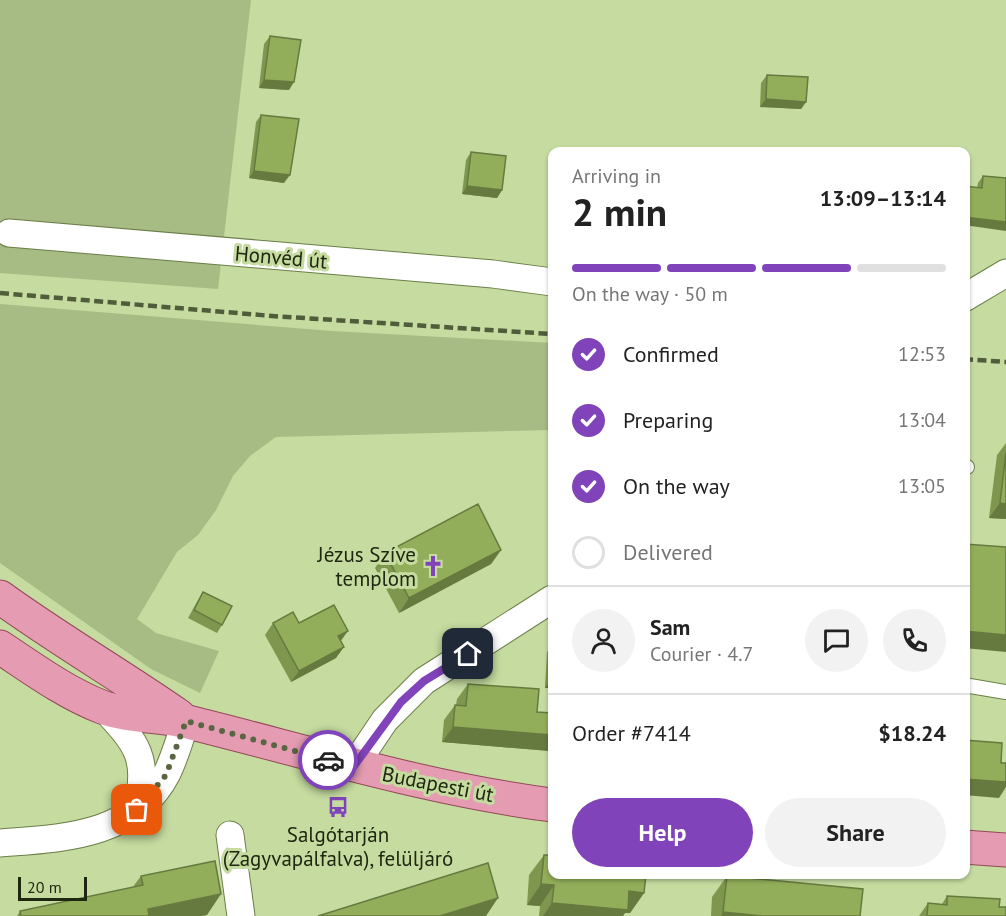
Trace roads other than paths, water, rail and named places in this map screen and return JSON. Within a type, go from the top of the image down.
[{"type":"main road","points":[[0,597],[52,634],[119,674],[186,721]]},
{"type":"main road","name":"Budapesti út","points":[[0,648],[56,684],[104,708],[186,721],[354,766],[446,787],[548,804]]},
{"type":"main road","points":[[970,847],[1006,850]]},
{"type":"street","name":"Honvéd út","points":[[9,233],[493,274],[548,281]]},
{"type":"street","points":[[970,294],[1006,273]]},
{"type":"street","points":[[354,766],[386,720],[424,681],[548,602]]},
{"type":"street","name":"Budapesti út","points":[[104,708],[135,742],[142,786],[137,810]]},
{"type":"street","points":[[0,843],[54,839],[110,827],[137,810],[166,775],[186,721]]},
{"type":"street","points":[[230,835],[241,916]]},
{"type":"lane","points":[[970,686],[1006,692]]},
{"type":"railway","points":[[0,293],[272,316],[548,334]]},
{"type":"railway","points":[[970,359],[1006,362]]},
{"type":"place","name":"Jézus Szíve templom","points":[[433,566]]},
{"type":"place","name":"Salgótarján (Zagyvapálfalva), felüljáró","points":[[338,807]]}]
